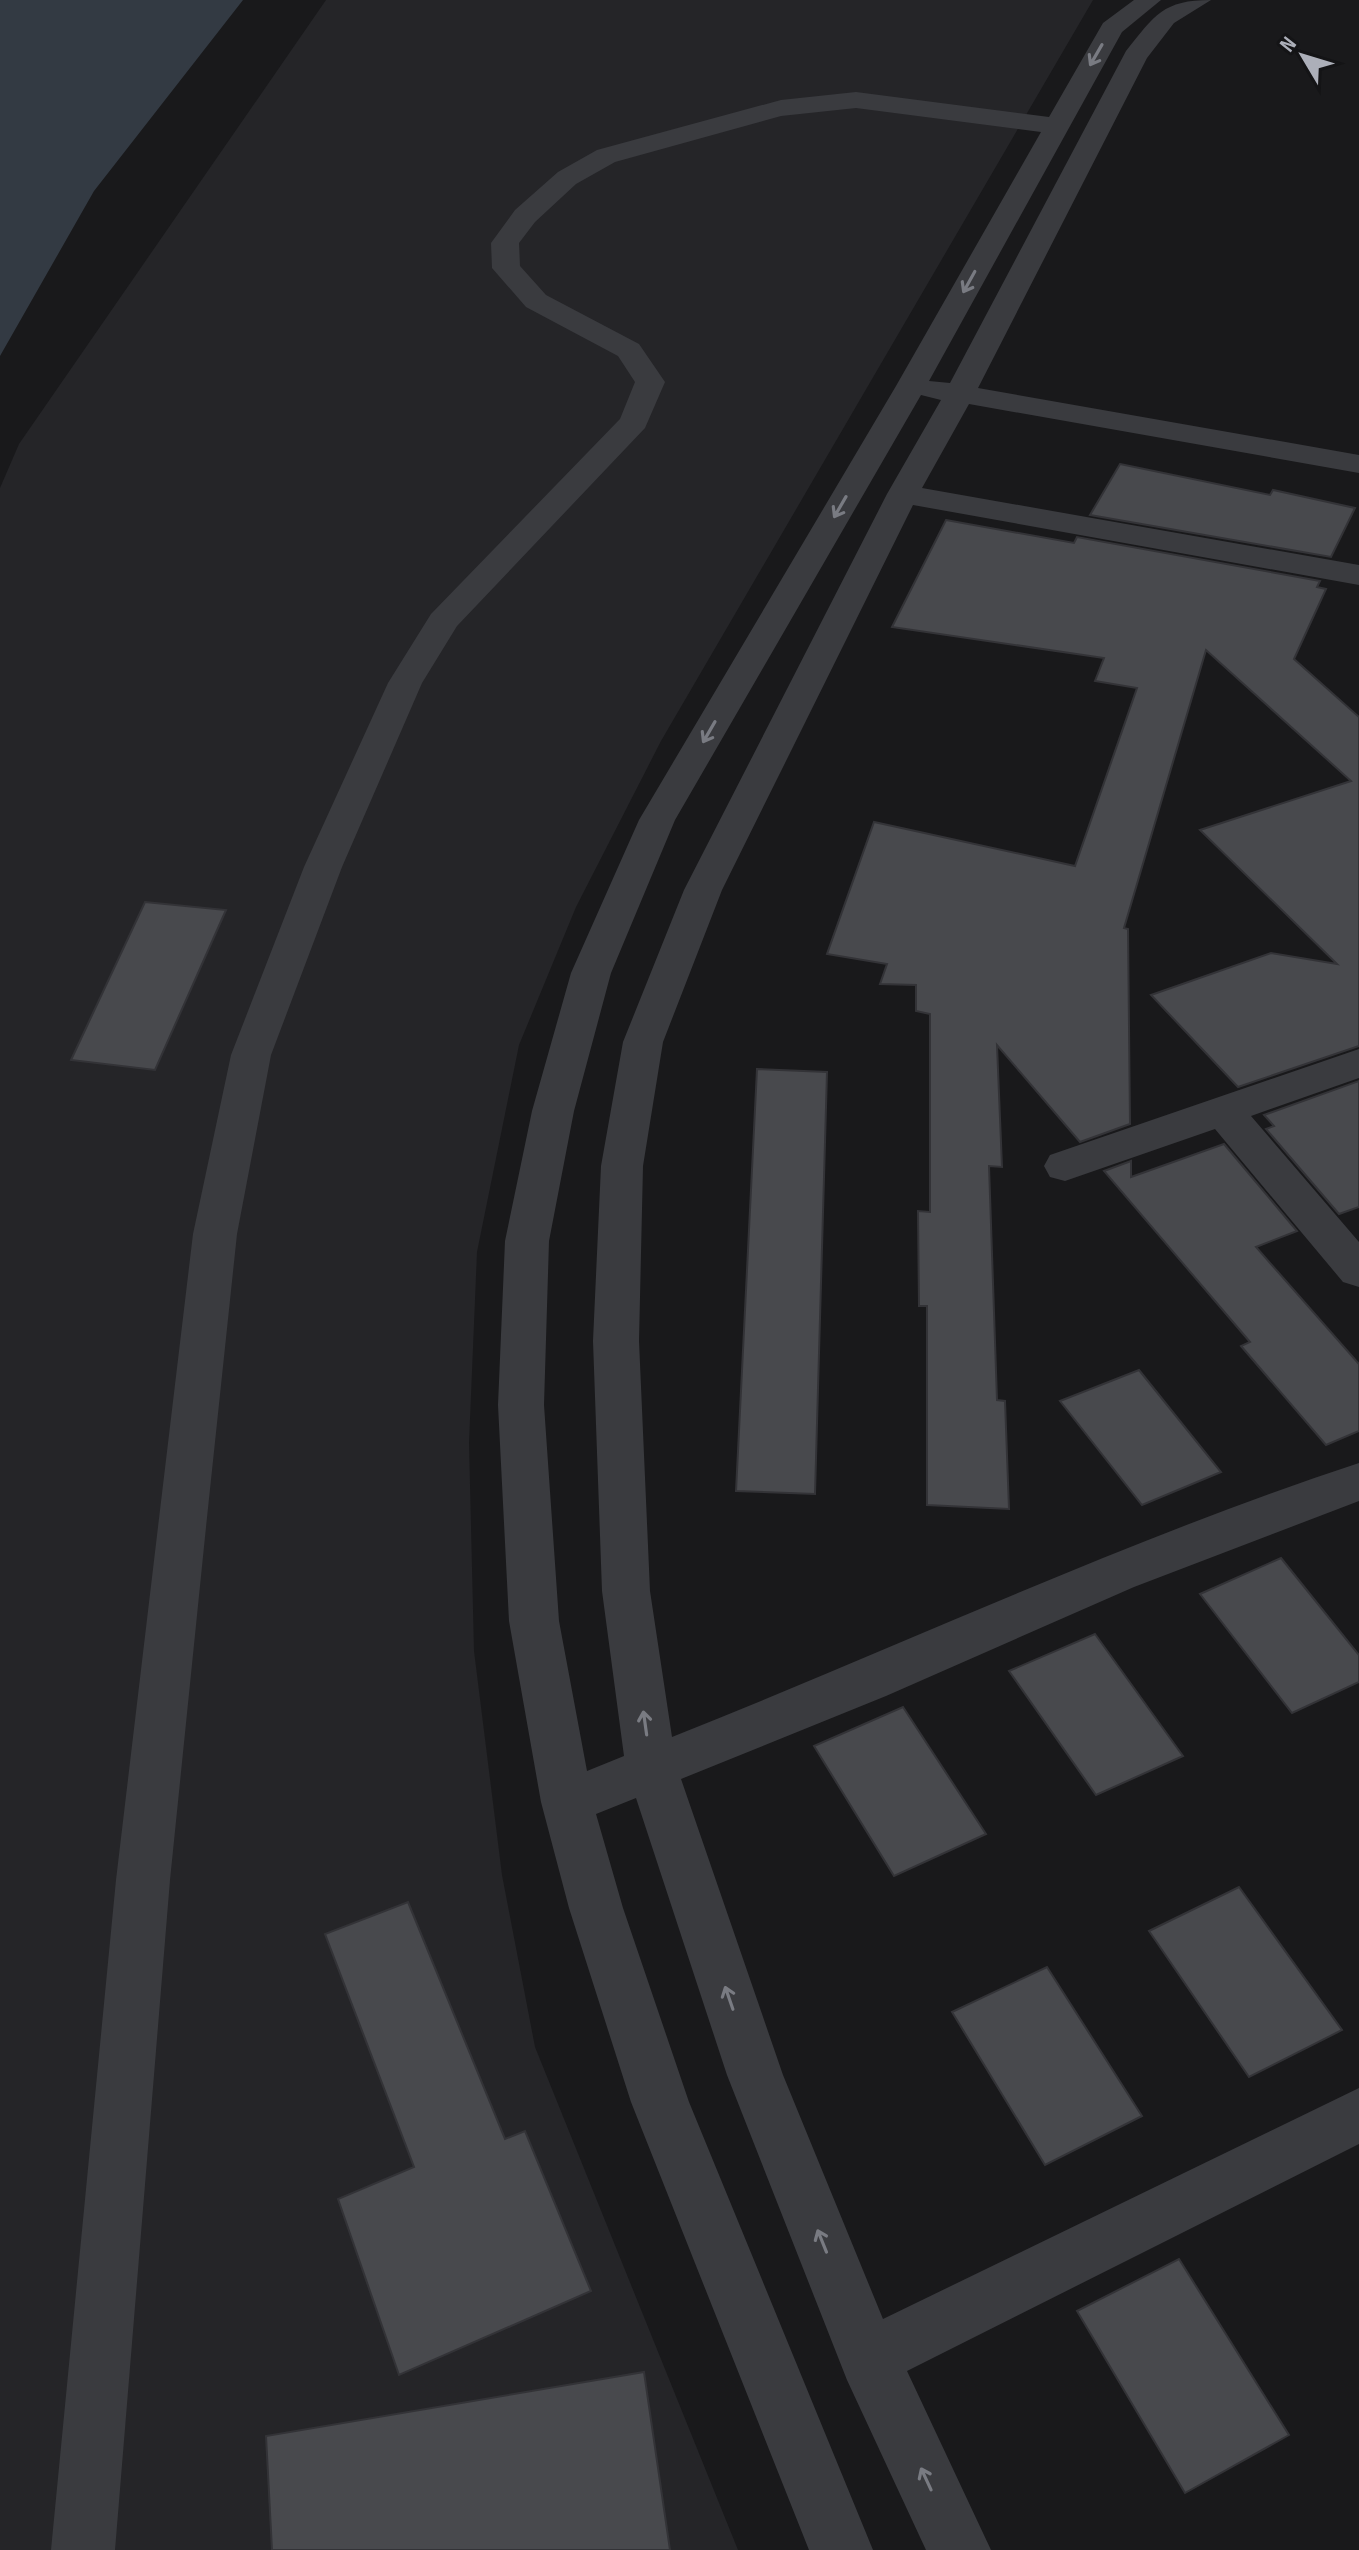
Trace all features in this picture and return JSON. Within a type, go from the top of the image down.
[{"type":"street","points":[[841,2550],[660,2102],[596,1908],[567,1802],[534,1621],[521,1405],[527,1241],[553,1111],[591,973],[657,820],[911,386],[1112,28],[1149,0]]},
{"type":"street","points":[[959,2550],[869,2358],[755,2075],[651,1766],[626,1591],[616,1341],[622,1166],[643,1042],[703,890],[903,494],[960,393],[1135,56],[1165,18],[1199,0]]},
{"type":"street","points":[[83,2550],[143,1880],[215,1234],[251,1055],[323,867],[405,683],[443,621],[634,422],[650,382],[629,350],[536,301],[506,268],[505,243],[525,216],[567,178],[606,156],[781,108],[856,100],[1056,126]]},
{"type":"street","points":[[911,386],[1359,464]]},
{"type":"street","points":[[903,494],[1359,575]]},
{"type":"street","points":[[1065,1166],[1359,1063]]},
{"type":"street","points":[[1222,1110],[1359,1271]]},
{"type":"street","points":[[567,1802],[868,1681],[1117,1573],[1359,1482]]},
{"type":"street","points":[[869,2358],[1359,2115]]},
{"type":"shaded area","points":[[0,0],[243,0],[94,191],[0,356]]},
{"type":"shaded area","points":[[326,0],[1093,0],[661,741],[576,907],[519,1045],[477,1252],[469,1443],[474,1651],[502,1875],[535,2047],[738,2550],[0,2550],[0,488],[19,444]]},
{"type":"building","points":[[1120,464],[1270,495],[1273,490],[1355,508],[1331,557],[1090,515]]},
{"type":"building","points":[[946,520],[1074,543],[1077,537],[1320,581],[1317,587],[1326,589],[1294,659],[1359,717],[1359,1046],[1238,1087],[1151,995],[1271,953],[1337,964],[1200,830],[1351,781],[1206,650],[1124,928],[1128,929],[1130,1124],[1080,1142],[997,1045],[1002,1167],[989,1166],[997,1400],[1005,1401],[1009,1509],[927,1505],[927,1306],[919,1306],[918,1211],[930,1212],[930,1014],[916,1011],[916,985],[880,984],[887,964],[827,954],[874,822],[1075,866],[1137,688],[1095,681],[1104,658],[892,627]]},
{"type":"building","points":[[145,902],[226,910],[155,1070],[71,1060]]},
{"type":"building","points":[[757,1069],[827,1072],[815,1494],[736,1491]]},
{"type":"building","points":[[1359,1081],[1359,1207],[1339,1214],[1266,1129],[1274,1126],[1264,1115]]},
{"type":"building","points":[[1224,1144],[1297,1231],[1256,1247],[1359,1364],[1359,1431],[1326,1445],[1241,1346],[1250,1342],[1104,1171],[1131,1161],[1131,1177]]},
{"type":"building","points":[[1139,1370],[1221,1472],[1142,1505],[1060,1401]]},
{"type":"building","points":[[1281,1558],[1359,1655],[1359,1682],[1292,1713],[1200,1594]]},
{"type":"building","points":[[1095,1634],[1183,1756],[1096,1795],[1009,1671]]},
{"type":"building","points":[[903,1707],[986,1834],[894,1876],[814,1746]]},
{"type":"building","points":[[1239,1887],[1342,2030],[1249,2077],[1149,1931]]},
{"type":"building","points":[[408,1902],[505,2139],[525,2131],[591,2291],[399,2375],[338,2199],[414,2167],[325,1934]]},
{"type":"building","points":[[1047,1967],[1142,2116],[1045,2165],[952,2012]]},
{"type":"building","points":[[1179,2259],[1289,2435],[1185,2493],[1077,2311]]},
{"type":"building","points":[[644,2372],[670,2550],[272,2550],[266,2436]]}]
